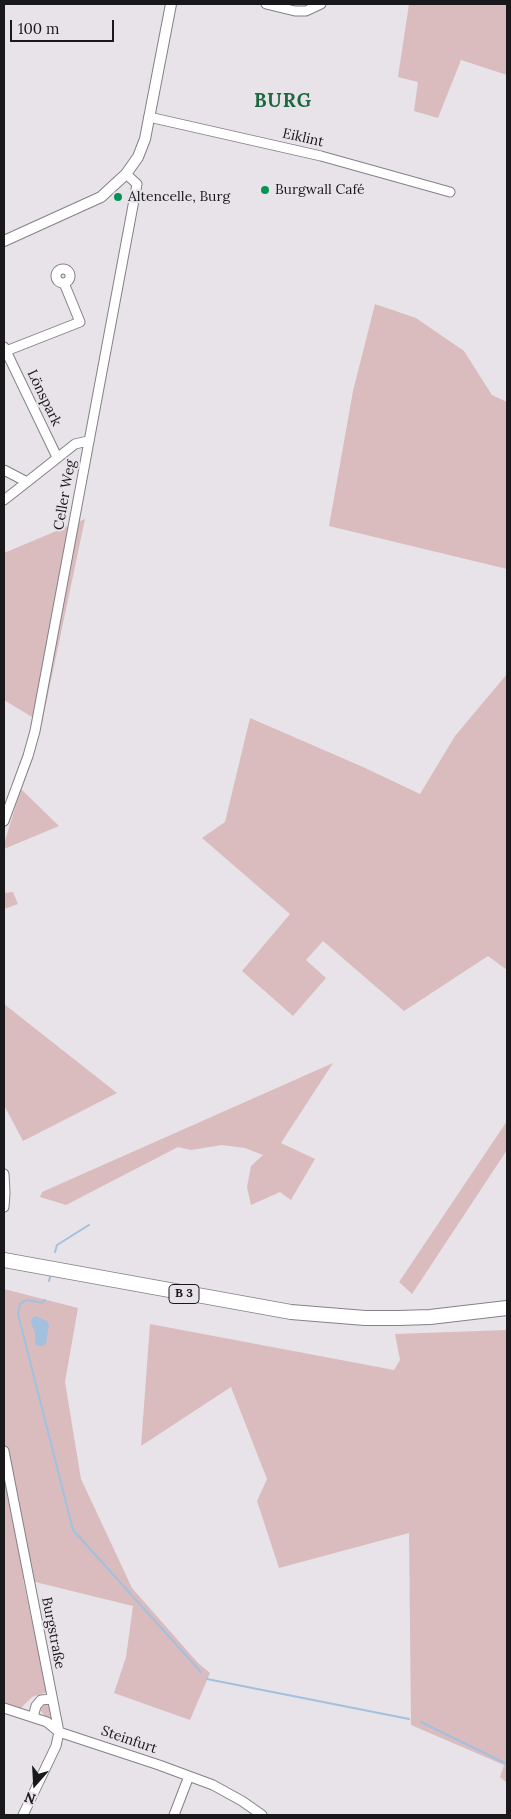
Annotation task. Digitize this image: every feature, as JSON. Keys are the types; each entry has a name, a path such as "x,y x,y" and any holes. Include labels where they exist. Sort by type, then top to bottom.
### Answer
{"highway":[{"name":"B 3","path":"4,1260 291,1312 365,1318 399,1318 430,1317 507,1308"}],"street":[{"path":"4,240 102,197 126,174 138,157 145,139 172,4"},
{"path":"266,4 295,11 306,11 321,4"},
{"name":"Eiklint","path":"149,117 320,156 450,192"},
{"name":"Celler Weg","path":"4,821 28,756 35,731 137,184 126,174"},
{"name":"Lönspark","path":"57,457 5,349 80,322 64,283"},
{"path":"4,500 75,444 88,441"},
{"path":"4,470 27,482"},
{"path":"4,1174 4,1207"},
{"name":"Burgstraße","path":"4,1451 59,1732 56,1746 23,1815"},
{"path":"33,1717 36,1706 41,1700 52,1699"},
{"name":"Steinfurt","path":"4,1708 48,1722 59,1732 213,1785 262,1815"},
{"path":"174,1815 189,1776"}],"shaded area":[{"path":"409,4 507,4 507,75 461,60 438,118 414,111 418,82 398,77"},
{"path":"375,304 416,318 464,351 492,395 507,402 507,569 329,526 353,391"},
{"path":"85,519 42,723 4,700 4,553"},
{"path":"507,674 507,970 488,956 404,1011 323,941 306,960 326,978 293,1016 242,971 290,914 202,838 225,822 250,718 420,794 455,736"},
{"path":"21,789 59,826 4,849 4,844"},
{"path":"13,892 18,904 4,909 4,893"},
{"path":"4,1004 117,1093 23,1141 4,1105"},
{"path":"333,1063 281,1143 315,1159 291,1200 280,1192 251,1205 247,1187 251,1166 263,1155 245,1148 222,1145 191,1150 178,1147 66,1205 40,1197 42,1192"},
{"path":"507,1121 507,1150 412,1294 399,1282"},
{"path":"4,1289 78,1308 65,1382 81,1479 132,1588 198,1663 210,1673 190,1720 114,1693 126,1657 133,1606 23,1579 47,1692 32,1697 19,1710 4,1705"},
{"path":"150,1324 394,1370 400,1360 395,1334 507,1330 507,1783 500,1777 504,1765 411,1725 409,1533 279,1568 257,1501 267,1479 231,1387 141,1446"},
{"path":"44,1704 52,1707 53,1718 46,1718 41,1711"}],"water":[{"path":"35,1316 47,1321 49,1325 46,1344 42,1346 37,1346 35,1343 35,1333 31,1323 32,1318"}],"waterway":[{"path":"55,1252 57,1245 89,1225"},
{"path":"49,1281 50,1277"},
{"path":"45,1300 42,1303 27,1300 23,1302 20,1304 18,1314 73,1530 201,1672"},
{"path":"207,1679 409,1719"},
{"path":"421,1722 507,1764"}],"place":[{"name":"Burgwall Café","path":"265,190"},
{"name":"Altencelle, Burg","path":"118,197"}],"district":[{"name":"BURG","path":"283,102"}]}
